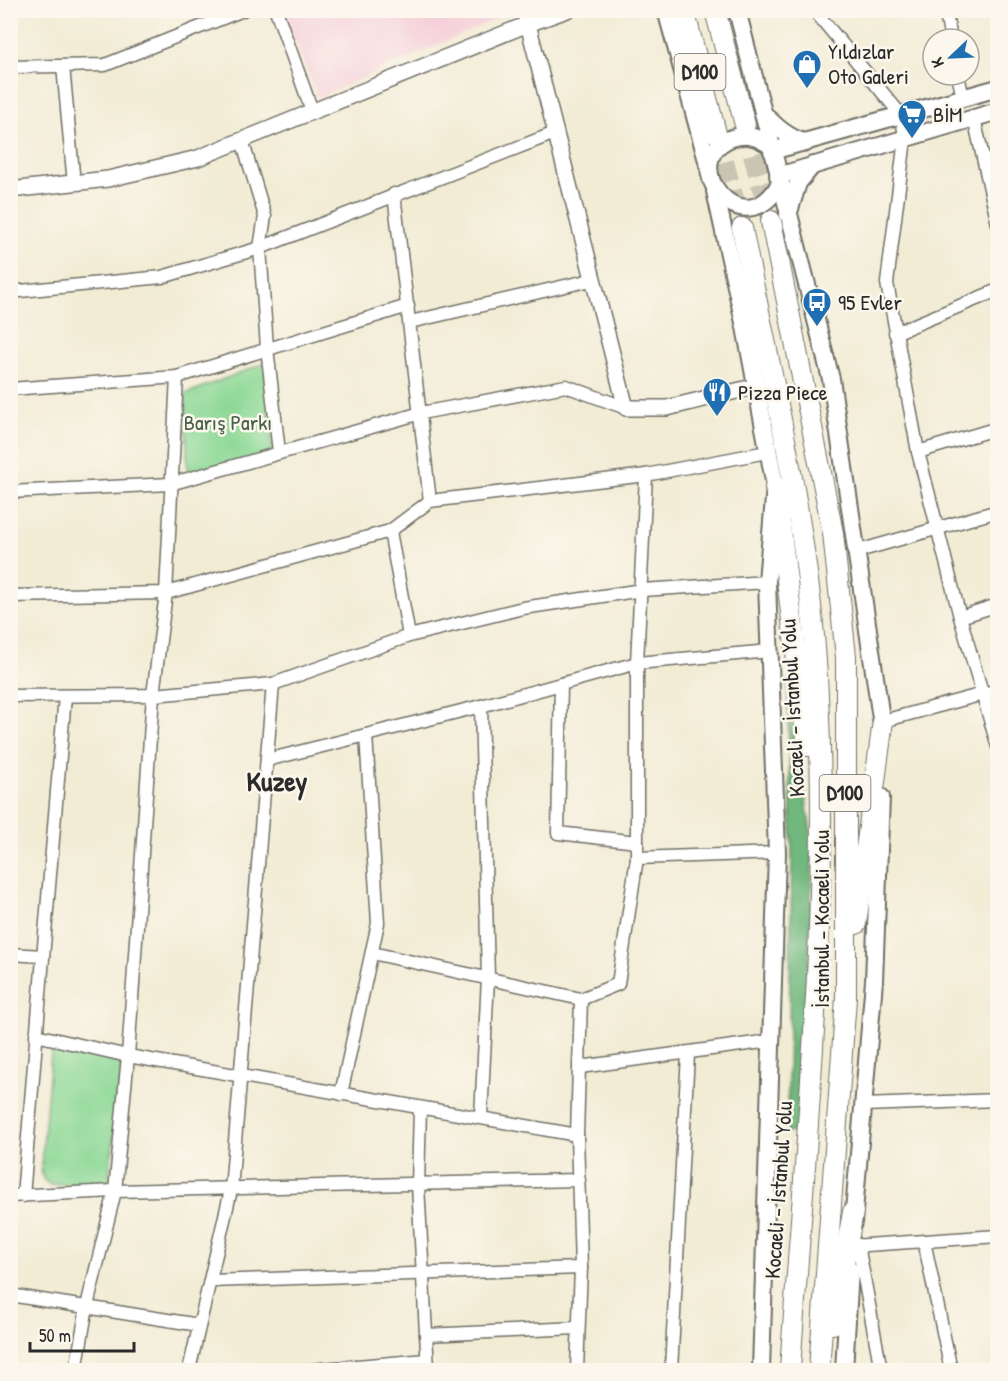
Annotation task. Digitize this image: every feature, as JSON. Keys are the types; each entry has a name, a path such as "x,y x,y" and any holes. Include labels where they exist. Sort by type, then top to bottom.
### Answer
{"highway":[{"name":"D100","path":"684,10 716,133"},
{"name":"D100","path":"715,10 745,125"},
{"name":"İstanbul - Kocaeli Yolu","path":"780,219 833,533 846,657 846,998 819,1371"},
{"name":"Kocaeli - İstanbul Yolu","path":"742,228 803,537 816,660 821,780 815,1011 790,1371"},
{"path":"775,486 820,841"},
{"path":"846,998 883,721"},
{"path":"825,1371 853,1212"}],"main road":[{"path":"666,10 710,168 757,387 775,486 767,582 777,853 761,1371"},
{"path":"737,10 779,180 780,219 831,378 855,552 883,721 874,981 853,1212 855,1246 844,1371"},
{"path":"710,168 712,157 728,140 750,135 771,148 806,143 998,88"},
{"path":"715,190 732,205 755,206 774,194 779,180 813,165 998,111"},
{"path":"762,112 777,128 793,139 806,143"},
{"path":"780,219 798,183 813,165"}],"street":[{"path":"10,67 105,65 243,10"},
{"path":"276,10 312,111"},
{"path":"10,190 108,179 198,158 312,111 526,17 567,10"},
{"path":"814,10 902,116 905,139 887,283 918,452 960,616 998,747"},
{"path":"945,10 949,27"},
{"path":"526,17 591,280 626,408"},
{"path":"63,66 74,184"},
{"path":"961,87 963,98"},
{"path":"974,118 998,224"},
{"path":"10,292 162,277 260,248 555,133"},
{"path":"242,140 265,216 260,248 267,348 279,452"},
{"path":"394,194 430,501"},
{"path":"410,322 591,280"},
{"path":"895,333 998,290"},
{"path":"10,389 177,377 408,306"},
{"path":"76,1371 87,1306 115,1191 128,1056 153,695 166,593 177,377"},
{"path":"10,492 170,484 421,413 566,386 626,408 667,408 757,387"},
{"path":"918,452 998,428"},
{"path":"10,596 166,593 390,531 430,501 646,475 767,452"},
{"path":"372,953 581,999 618,984 638,858 637,663 646,475"},
{"path":"855,552 998,512"},
{"path":"390,531 408,636"},
{"path":"10,696 153,695 273,684 408,636 523,608 642,590 767,582"},
{"path":"960,616 998,605"},
{"path":"267,760 482,706 637,663 770,651"},
{"path":"189,1371 231,1190 273,684"},
{"path":"561,684 558,834 637,842"},
{"path":"883,721 998,690"},
{"path":"65,696 36,1035 17,1196 115,1191 579,1180"},
{"path":"481,1117 488,978 482,706"},
{"path":"341,1094 378,923 366,735"},
{"path":"638,858 777,853"},
{"path":"10,954 43,956"},
{"path":"577,1371 581,1268 577,1135 581,999"},
{"path":"36,1035 128,1056 577,1135"},
{"path":"580,1067 770,1041"},
{"path":"671,1371 688,1054"},
{"path":"864,1105 998,1100"},
{"path":"310,1371 427,1365 418,1185 420,1108"},
{"path":"881,1371 855,1246 998,1236"},
{"path":"924,1241 951,1371"},
{"path":"210,1281 581,1268"},
{"path":"10,1296 200,1325"},
{"path":"426,1335 578,1328"}],"shaded area":[{"path":"516,10 318,98 282,11"}],"green space":[{"name":"Barış Parkı","path":"265,363 273,453 188,479 185,394"},
{"path":"787,679 813,845 803,1133 787,1132 792,853"},
{"path":"60,1047 122,1060 109,1181 50,1185 43,1179 41,1168 51,1054"}],"tunnel":[{"path":"745,125 771,221"},
{"path":"716,133 742,228"}],"place":[{"name":"Yıldızlar Oto Galeri","path":"807,90"},
{"name":"BİM","path":"912,140"},
{"name":"95 Evler","path":"817,328"},
{"name":"Pizza Piece","path":"717,418"}],"district":[{"name":"Kuzey","path":"277,781"}]}
